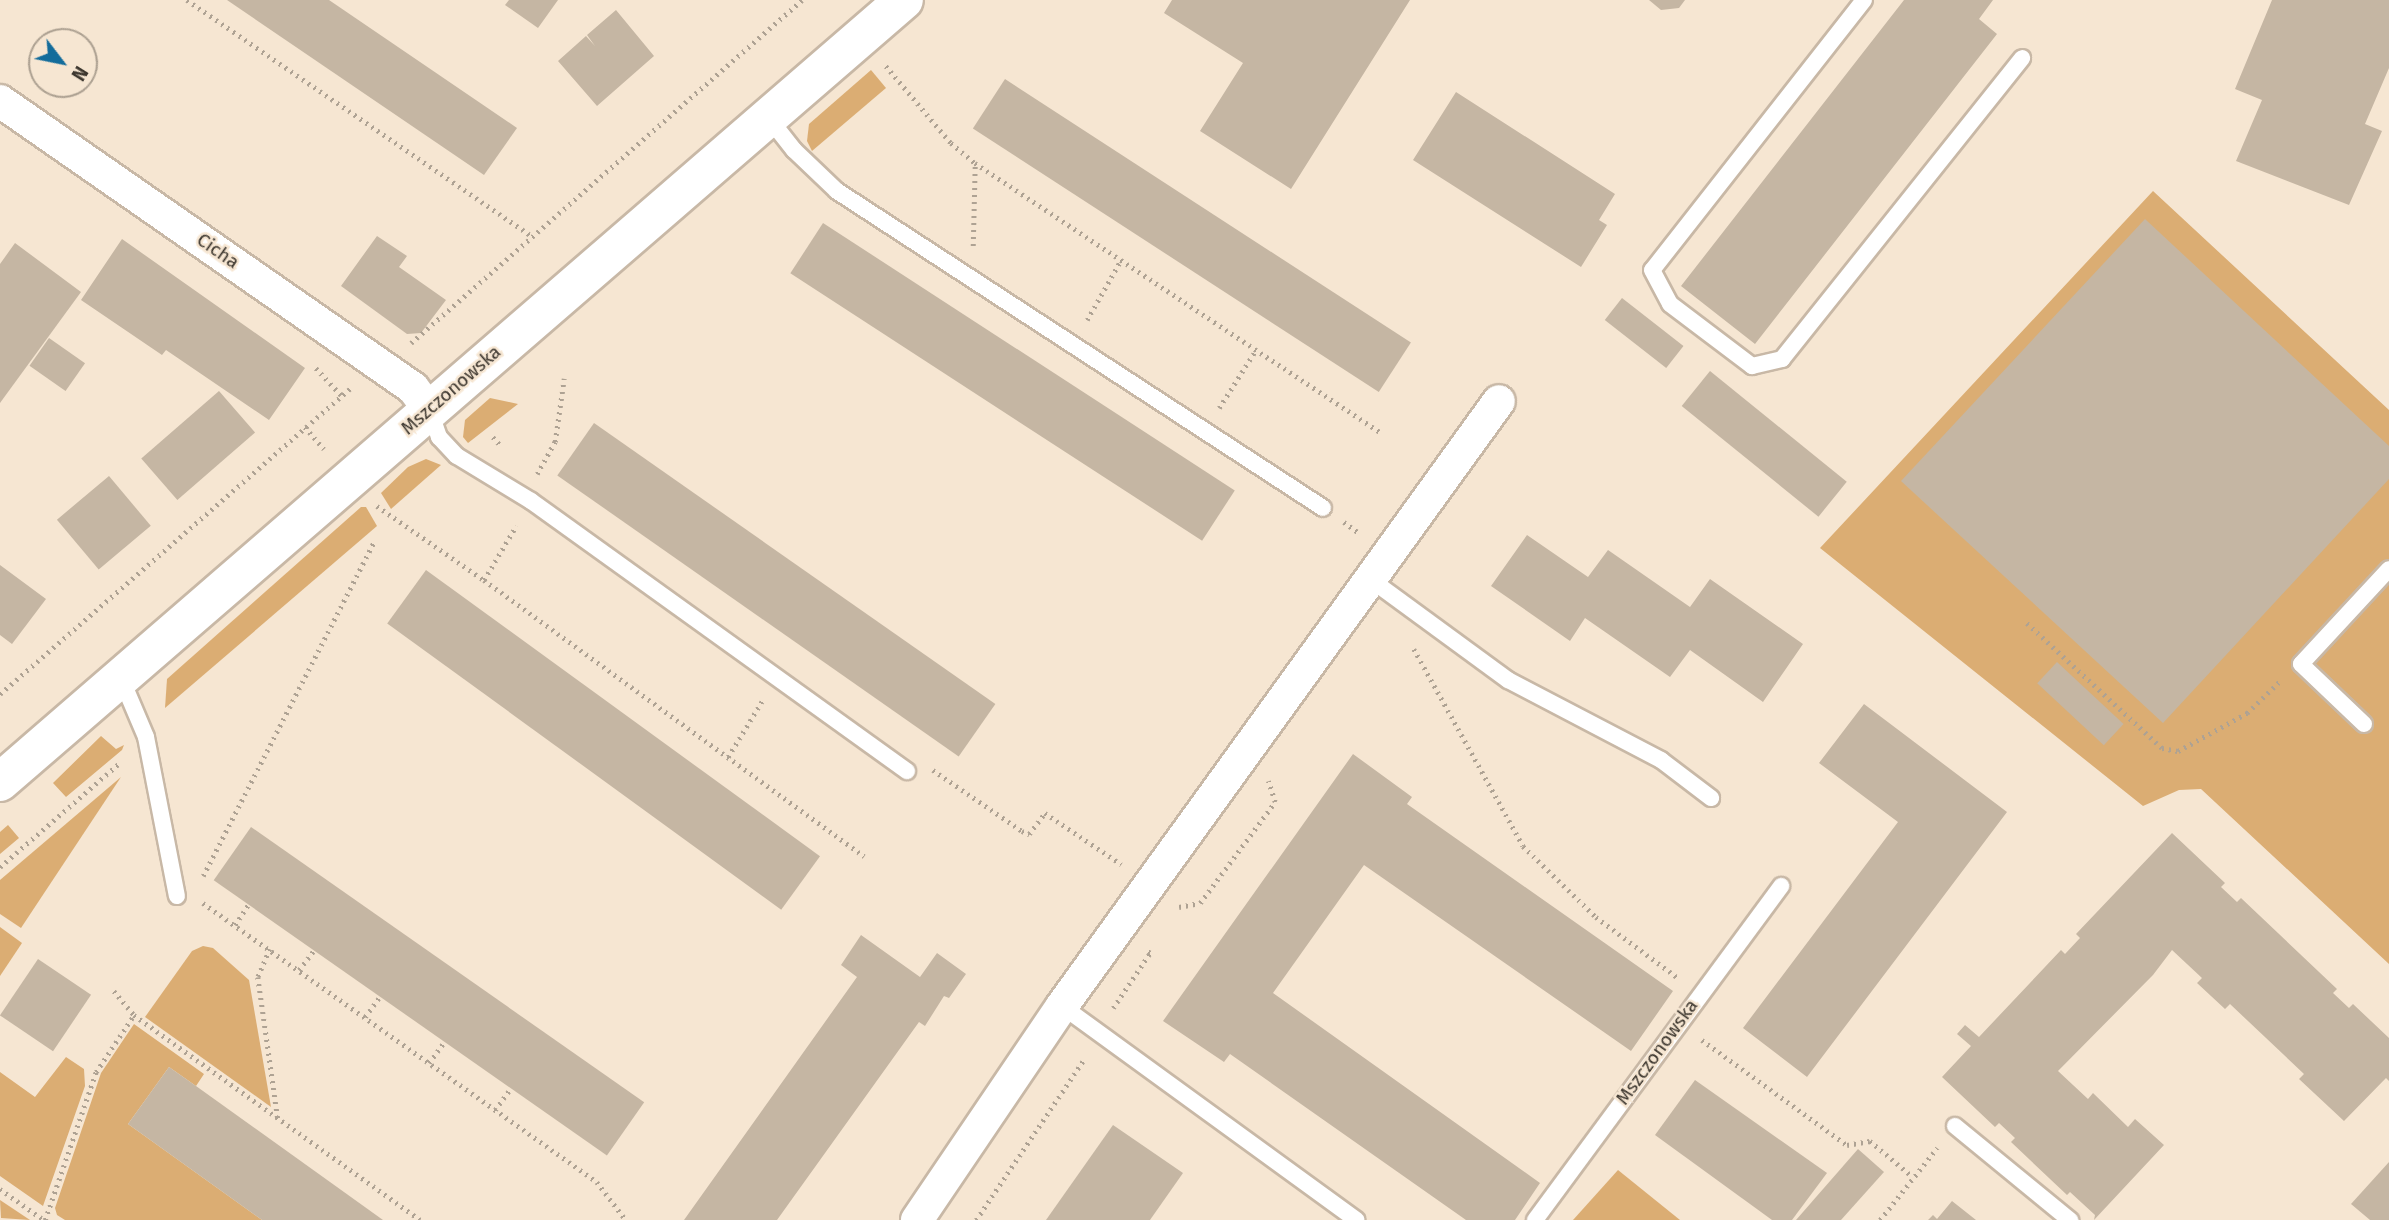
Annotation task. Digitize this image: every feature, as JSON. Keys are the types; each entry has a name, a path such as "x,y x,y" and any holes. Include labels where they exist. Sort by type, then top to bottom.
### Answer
{"street":[{"name":"Mszczonowska","path":"0,782 901,1"},
{"name":"Cicha","path":"0,101 413,388 429,409"},
{"path":"916,1220 1062,1006 1383,576 1499,401"}],"lane":[{"path":"1864,0 1652,270 1670,304 1752,366 1782,359 2022,58"},
{"path":"768,117 802,159 837,191 963,277 1324,508"},
{"path":"429,409 439,437 457,456 531,501 907,771"},
{"path":"2364,723 2301,664 2389,569"},
{"path":"1383,576 1508,680 1661,760 1711,798"},
{"path":"121,678 146,737 177,896"},
{"name":"Mszczonowska","path":"1535,1220 1678,1022 1782,886"},
{"path":"1062,1006 1357,1220"},
{"path":"1955,1126 2070,1220"}],"path":[{"path":"187,0 532,236"},
{"path":"405,349 802,0"},
{"path":"880,59 951,143 975,163 1380,432"},
{"path":"963,277 976,236 975,163"},
{"path":"1072,345 1121,260"},
{"path":"1205,431 1256,350"},
{"path":"531,484 555,442 564,379"},
{"path":"0,694 353,387"},
{"path":"305,426 330,455"},
{"path":"370,501 484,580 864,856"},
{"path":"484,580 531,501"},
{"path":"1324,508 1383,576 1398,620 1523,846 1596,917 1675,972 1680,982"},
{"path":"202,879 375,540"},
{"path":"2027,623 2162,748 2178,751 2247,713 2301,664"},
{"path":"728,757 775,678"},
{"path":"0,867 146,737"},
{"path":"1168,909 1200,903 1275,802 1264,768"},
{"path":"200,901 597,1182 626,1220"},
{"path":"235,925 248,905"},
{"path":"976,1220 1079,1069 1097,1031 1150,953 1136,942"},
{"path":"270,949 258,977 278,1119"},
{"path":"299,970 314,950"},
{"path":"114,991 134,1016 420,1220"},
{"path":"365,1017 380,996"},
{"path":"0,1189 45,1220 96,1072 134,1016"},
{"path":"1678,1022 1847,1145 1870,1141 1913,1177"},
{"path":"429,1063 445,1041"},
{"path":"495,1110 511,1088"},
{"path":"1880,1220 1955,1126"}],"shaded area":[{"path":"871,70 886,88 812,151 807,141 809,124"},
{"path":"2153,191 2389,410 2389,964 2201,789 2179,790 2143,806 1820,548"},
{"path":"490,398 518,404 468,443 463,437 465,420"},
{"path":"426,459 441,465 391,509 381,493 408,467"},
{"path":"361,507 366,507 377,526 165,708 167,679"},
{"path":"101,736 116,749 124,745 122,750 66,797 53,783"},
{"path":"121,777 21,928 0,914 0,880"},
{"path":"8,825 19,838 0,854 0,832"},
{"path":"0,927 22,943 0,976"},
{"path":"203,946 213,948 249,980 271,1107 145,1017 192,951"},
{"path":"134,1024 204,1074 196,1086 169,1067 128,1124 262,1220 65,1220 57,1215 55,1208 101,1073"},
{"path":"66,1057 84,1069 85,1086 43,1206 0,1176 0,1072 35,1097"},
{"path":"1618,1170 1680,1220 1573,1220"},
{"path":"0,1200 30,1220 1,1218"}],"building":[{"path":"227,0 329,0 517,128 484,175"},
{"path":"509,0 558,0 538,28 505,5"},
{"path":"1172,0 1410,0 1291,189 1200,131 1243,63 1164,13"},
{"path":"1649,0 1685,0 1679,8 1661,10"},
{"path":"1904,0 1993,0 1979,19 1997,34 1755,344 1681,286"},
{"path":"2272,0 2389,0 2389,68 2365,124 2382,131 2349,205 2236,161 2262,100 2235,89"},
{"path":"616,10 654,56 597,106 558,61 586,36 595,46 587,35"},
{"path":"1005,79 1411,343 1379,392 973,128"},
{"path":"1456,92 1615,194 1599,220 1607,225 1581,267 1413,160"},
{"path":"2145,219 2389,446 2389,479 2163,723 1901,481"},
{"path":"823,223 1235,490 1202,541 790,273"},
{"path":"377,236 407,256 399,267 446,300 421,333 407,334 341,286"},
{"path":"122,239 305,368 269,420 166,350 162,355 81,300"},
{"path":"15,243 81,292 0,403 0,264"},
{"path":"1622,298 1683,346 1666,368 1605,320"},
{"path":"49,338 85,363 66,391 29,366"},
{"path":"1710,371 1847,482 1818,517 1682,406"},
{"path":"219,391 255,433 177,500 141,459"},
{"path":"594,423 995,704 959,756 557,475"},
{"path":"109,476 151,526 99,570 57,520"},
{"path":"1527,535 1588,577 1608,550 1690,607 1710,579 1803,644 1763,702 1690,650 1670,677 1585,618 1570,641 1491,586"},
{"path":"0,565 46,599 12,644 0,635"},
{"path":"426,570 820,856 781,910 387,623"},
{"path":"2057,662 2124,724 2104,745 2037,683"},
{"path":"1864,704 2007,812 1807,1077 1743,1028 1898,822 1819,763"},
{"path":"1353,754 1412,797 1407,804 1673,991 1631,1051 1364,865 1273,993 1540,1183 1515,1220 1466,1220 1230,1054 1224,1062 1163,1021"},
{"path":"251,827 644,1102 607,1156 214,880"},
{"path":"2172,833 2225,883 2221,887 2237,902 2241,898 2337,989 2333,993 2349,1008 2353,1004 2389,1038 2389,1081 2386,1078 2344,1121 2299,1079 2304,1074 2230,1004 2225,1009 2197,983 2202,978 2172,950 2153,975 2058,1071 2088,1099 2093,1093 2128,1127 2135,1119 2164,1145 2094,1220 2095,1215 2070,1192 2067,1195 2011,1142 2015,1138 1999,1123 1995,1127 1942,1077 1971,1046 1957,1034 1965,1025 1979,1037 2061,950 2065,954 2080,938 2076,934"},
{"path":"861,935 920,977 937,953 966,974 949,998 944,996 925,1026 919,1022 777,1220 684,1220 857,977 841,965"},
{"path":"38,959 91,995 53,1051 0,1015"},
{"path":"169,1067 383,1220 262,1220 128,1124"},
{"path":"1695,1080 1827,1173 1792,1220 1772,1220 1655,1135"},
{"path":"1113,1125 1183,1173 1150,1220 1046,1220"},
{"path":"1858,1149 1884,1172 1841,1220 1796,1220"},
{"path":"2389,1162 2389,1220 2370,1220 2351,1204"},
{"path":"1952,1201 1976,1220 1928,1220 1933,1215 1937,1219"}]}
